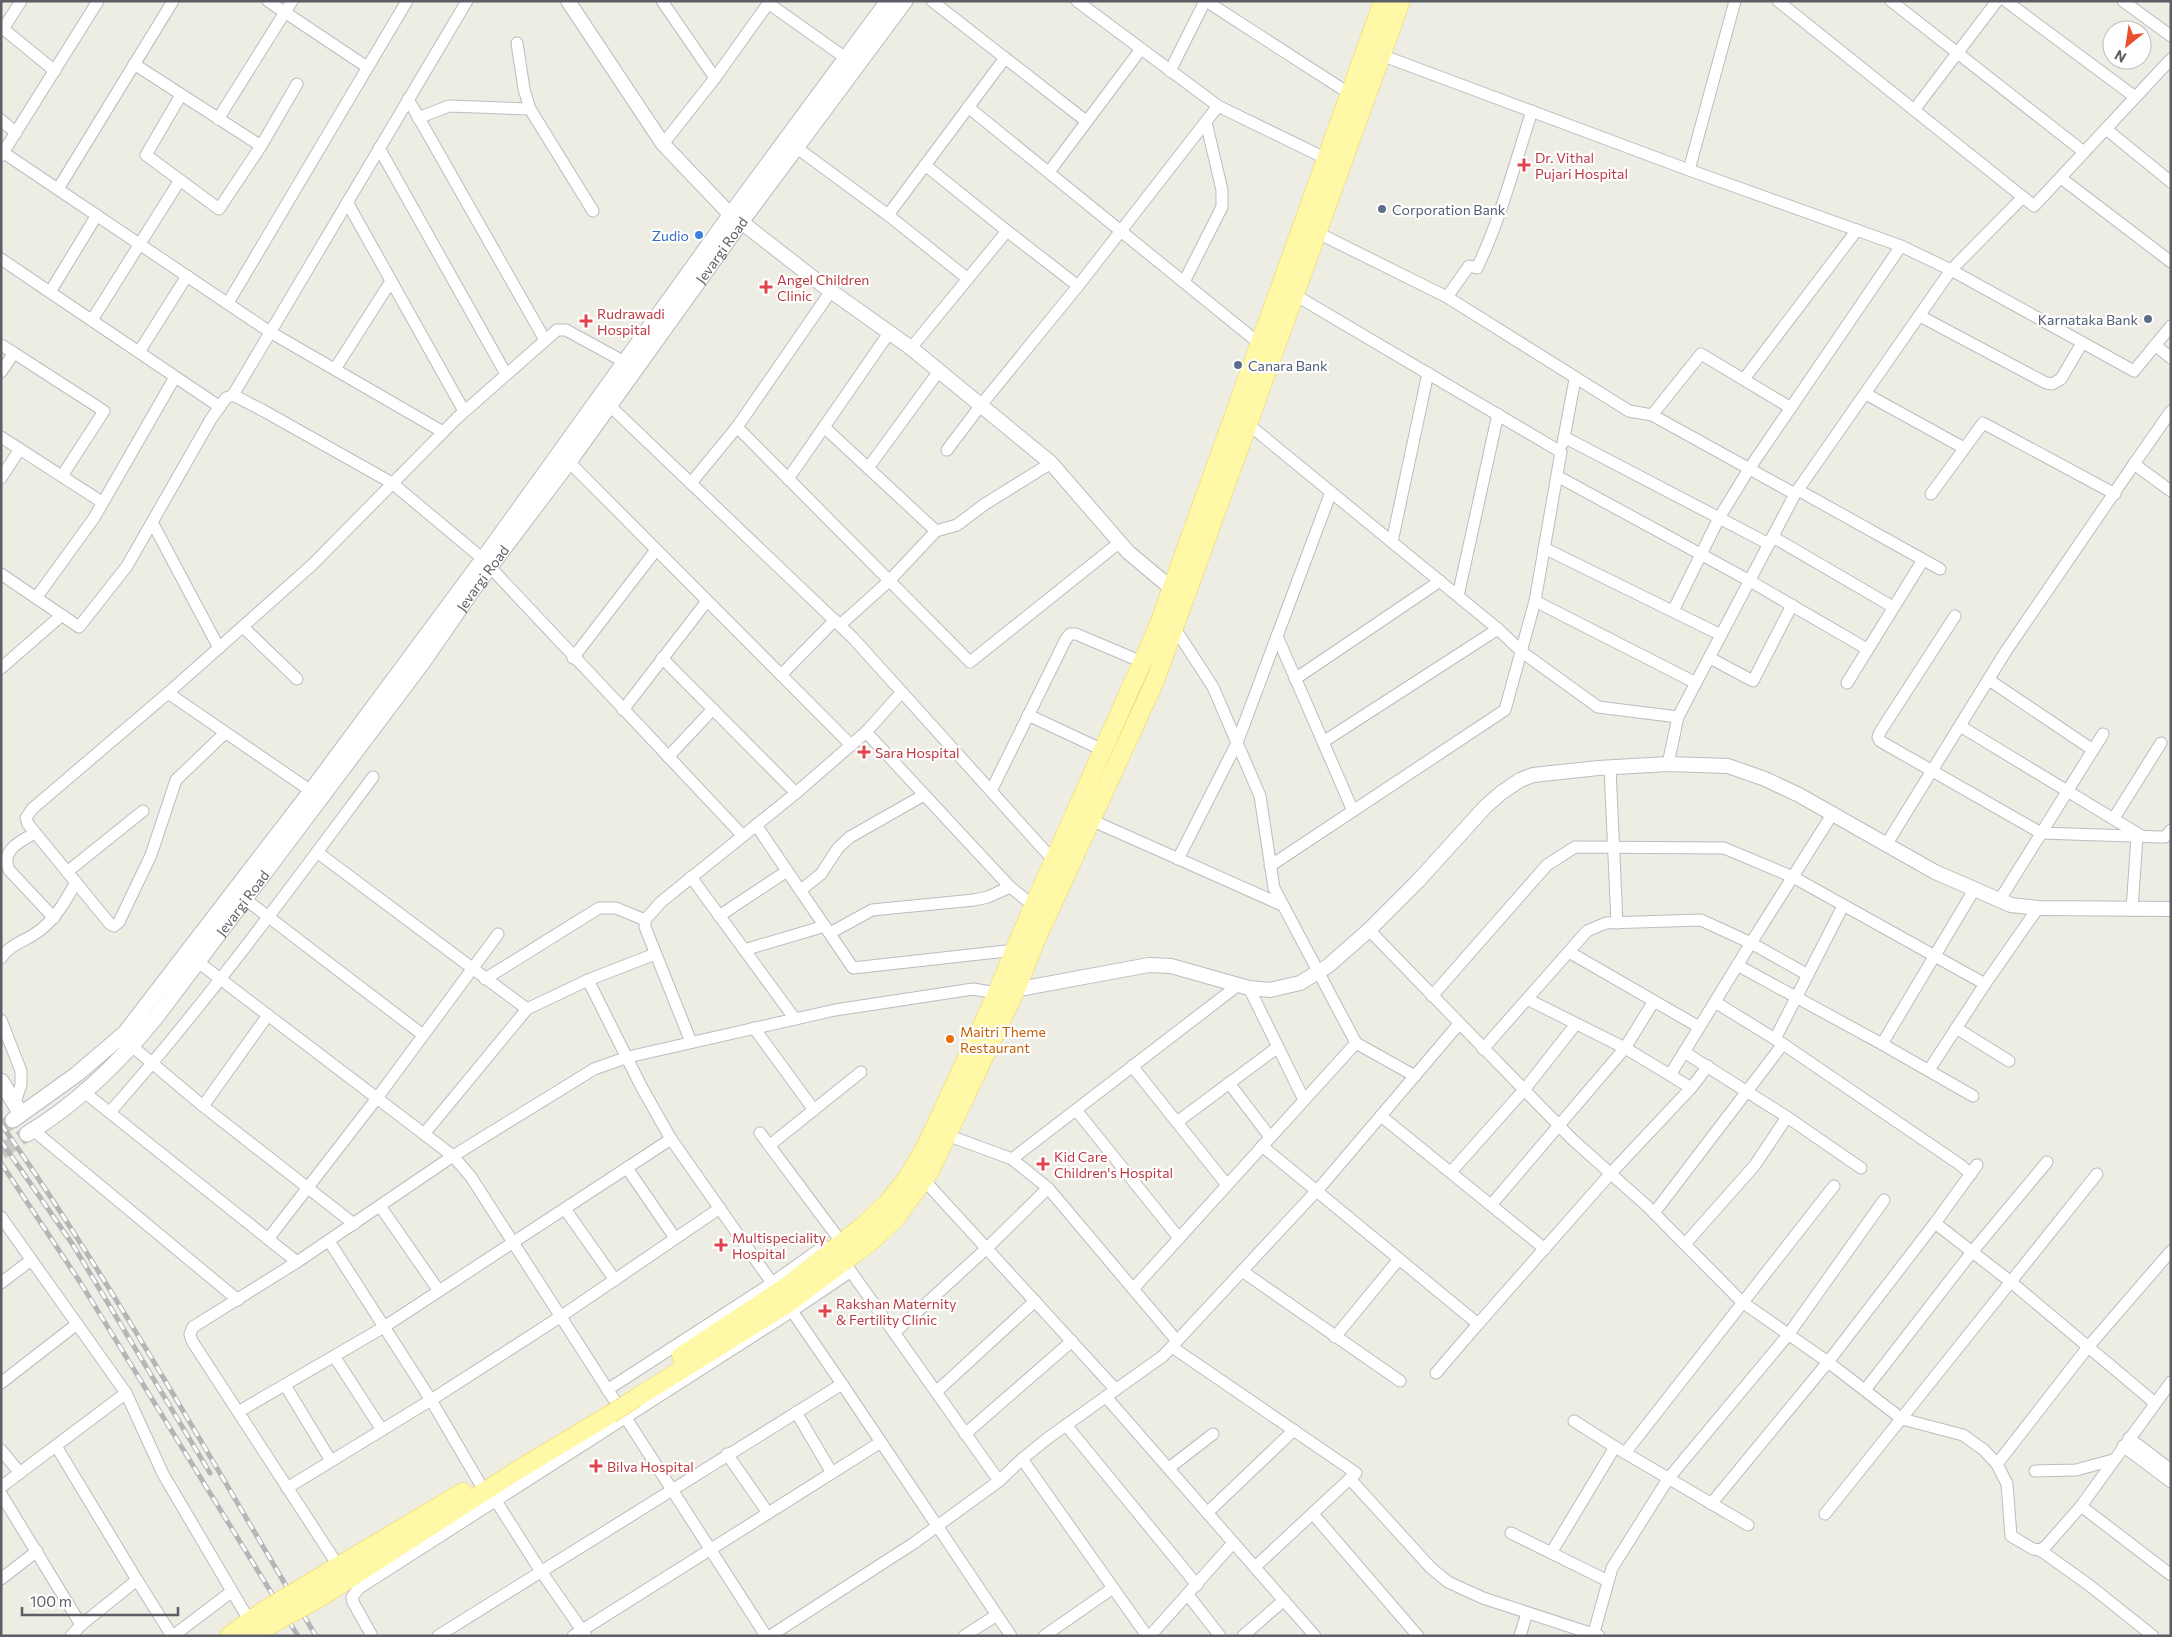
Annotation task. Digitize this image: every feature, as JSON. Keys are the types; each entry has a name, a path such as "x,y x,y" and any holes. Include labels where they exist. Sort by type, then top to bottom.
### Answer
{"main road":[{"path":"736,218 888,1"},
{"name":"Jevargi Road","path":"30,1132 84,1092 112,1068 127,1042 198,962 423,662 487,563 569,462 610,406 630,365 736,218 797,148 905,1"},
{"path":"634,1394 787,1286 839,1240 889,1202 908,1177 926,1146 997,993 1157,629 1179,591 1248,424 1318,232 1350,94 1383,1"},
{"path":"317,1589 338,1567 479,1482 612,1407 847,1267 896,1218 924,1180 948,1135 1016,990 1036,940 1155,681 1174,627 1179,591 1260,344 1335,162 1382,56 1401,1"},
{"path":"1,1081 16,1112 127,1042 311,791 487,563 630,365"},
{"path":"229,1636 258,1624 513,1472 612,1407"}],"street":[{"path":"21,1 2,28 55,71"},
{"path":"98,1 2,155 58,189 270,332 443,432"},
{"path":"58,189 173,1"},
{"path":"268,1 367,67"},
{"path":"218,119 292,1"},
{"path":"228,303 406,1"},
{"path":"1,574 79,627 127,566 220,407 226,398 233,395 467,1"},
{"path":"932,1 1086,121"},
{"path":"1077,1 1218,106 1335,162"},
{"path":"1170,71 1205,1 1350,94"},
{"path":"1689,170 1735,1"},
{"path":"1778,1 2034,206 2171,58"},
{"path":"1891,1 2084,152"},
{"path":"1914,110 1997,1"},
{"path":"2006,1 2135,97"},
{"path":"2123,1 2171,36"},
{"path":"569,2 663,144 736,218 831,291 911,348 1051,463 1128,552 1179,591"},
{"path":"663,144 715,78 769,2 847,58"},
{"path":"668,4 715,78"},
{"path":"517,43 524,89 530,109 593,211"},
{"path":"1049,172 1141,49"},
{"path":"1382,56 1689,170 1901,246 1951,270 2134,371 2171,326"},
{"path":"888,215 1005,58"},
{"path":"134,64 261,146"},
{"path":"181,95 146,155 219,209 261,146 297,84"},
{"path":"408,99 545,340"},
{"path":"418,118 449,106 530,109"},
{"path":"947,450 1218,106"},
{"path":"968,107 1260,344"},
{"path":"1447,297 1469,266 1477,268 1482,258 1498,217 1532,111"},
{"path":"1,120 16,133"},
{"path":"1184,282 1222,207 1222,190 1206,122"},
{"path":"2106,128 2171,182"},
{"path":"379,148 506,374"},
{"path":"797,148 888,215 968,279"},
{"path":"925,165 1078,286"},
{"path":"2061,178 2171,262"},
{"path":"92,320 180,180"},
{"path":"1668,764 1678,717 1797,492 1951,270 2023,197"},
{"path":"347,202 464,411"},
{"path":"50,292 97,215"},
{"path":"1744,379 1857,230"},
{"path":"911,348 1007,231"},
{"path":"1318,232 1447,297 1628,411 1652,416 1940,569"},
{"path":"1673,611 1719,518 1749,469 1901,246"},
{"path":"3,264 50,292 220,407"},
{"path":"139,352 187,276"},
{"path":"335,369 391,281"},
{"path":"691,483 737,427 831,291"},
{"path":"1295,295 1561,452"},
{"path":"1920,316 2046,383 2052,384 2061,379 2082,342"},
{"path":"225,733 176,780 151,855 114,926 107,921 28,824 26,818 32,809 168,693 312,565 464,411 557,330 566,330 630,365"},
{"path":"788,479 889,333"},
{"path":"1,345 104,411 62,476"},
{"path":"2155,346 2171,358"},
{"path":"1,372 14,353"},
{"path":"1652,416 1701,354 1791,408"},
{"path":"868,468 939,371"},
{"path":"1392,542 1428,373"},
{"path":"36,598 102,502 175,377"},
{"path":"1270,866 1505,710 1535,601 1575,378"},
{"path":"1866,394 1964,448"},
{"path":"233,395 392,483 487,563 574,658 743,836"},
{"path":"610,406 838,623 1054,861"},
{"path":"1886,845 1988,680 2171,411"},
{"path":"1458,596 1498,414"},
{"path":"1931,494 1983,423 2114,494"},
{"path":"1248,424 1498,629 1522,652 1598,707 1678,717"},
{"path":"737,427 970,662 1120,542"},
{"path":"824,427 936,531"},
{"path":"1,437 102,502"},
{"path":"1564,437 1719,518 1771,541 1893,607"},
{"path":"1,478 20,449"},
{"path":"569,462 851,745"},
{"path":"782,675 838,623 889,582 936,531 957,525 985,504 1012,489 1051,463"},
{"path":"2134,464 2171,491"},
{"path":"1557,476 1750,581 1867,649"},
{"path":"1178,859 1237,743 1331,492"},
{"path":"152,522 219,648"},
{"path":"1544,548 1722,635"},
{"path":"574,658 656,550"},
{"path":"1847,683 1923,560"},
{"path":"1296,679 1440,581"},
{"path":"623,710 707,600"},
{"path":"1535,601 1696,683"},
{"path":"1710,658 1753,681 1792,605"},
{"path":"1,668 62,615"},
{"path":"1955,616 1878,737 1880,741 2041,833 2164,836 2171,830"},
{"path":"242,627 297,679"},
{"path":"1174,627 1212,687 1260,796 1274,888 1318,973 1356,1043 1415,1076"},
{"path":"1323,742 1498,629"},
{"path":"991,791 1070,634 1076,634 1142,662"},
{"path":"1277,636 1353,811"},
{"path":"662,658 796,793"},
{"path":"1988,680 2093,750"},
{"path":"691,1042 645,927 645,920 661,902 796,793 866,732 902,692"},
{"path":"168,693 311,791"},
{"path":"668,757 713,709"},
{"path":"1028,715 1103,750"},
{"path":"1960,726 2114,818 2139,836"},
{"path":"866,732 1010,887 1034,906"},
{"path":"1999,901 2103,734"},
{"path":"2114,818 2161,743"},
{"path":"338,1567 192,1341 190,1334 193,1327 329,1241 453,1156 594,1069 628,1057 835,1010 973,989 997,993 1149,964 1170,966 1243,987 1270,990 1300,983 1328,966 1369,930 1418,881 1486,806 1520,780 1533,775 1668,764 1728,766 1765,779 1833,813 1935,872 2011,905 2038,908 2169,910"},
{"path":"1610,768 1617,923"},
{"path":"110,1112 153,1064 269,918 373,777"},
{"path":"801,890 821,874 838,848 850,837 924,795"},
{"path":"67,872 144,811"},
{"path":"1670,1074 1833,813"},
{"path":"1091,820 1282,905"},
{"path":"756,825 854,968 1015,950"},
{"path":"35,833 11,848 6,856 5,864 54,918"},
{"path":"2137,910 2139,836"},
{"path":"1432,996 1547,865 1575,847 1724,848 1793,877 1985,984"},
{"path":"317,852 527,1009"},
{"path":"720,916 787,871"},
{"path":"691,877 795,1019"},
{"path":"1,958 11,947 37,933 54,918 76,882"},
{"path":"744,950 827,929 872,910 982,899 1010,887"},
{"path":"1882,1044 1974,890"},
{"path":"246,899 423,1035"},
{"path":"1654,1213 1747,1092 1779,1041 1796,997 1843,906"},
{"path":"485,979 599,908 616,908 645,920"},
{"path":"1928,1070 2038,908"},
{"path":"1483,1049 1587,931 1606,923 1701,920 1751,943 1808,975"},
{"path":"1369,930 1559,1126 1654,1213 1742,1302 1828,1362 1902,1419 1962,1435 1984,1450 1997,1464 2007,1484 2011,1536 2033,1549 2040,1550 2089,1585 2153,1636"},
{"path":"268,1239 377,1098 498,934"},
{"path":"1569,952 1699,1027"},
{"path":"424,1134 527,1009 588,980 656,954"},
{"path":"198,962 453,1156 471,1177 560,1317 612,1407 671,1489 766,1636"},
{"path":"1737,965 1973,1096"},
{"path":"588,980 642,1088 671,1139 772,1283"},
{"path":"1243,987 1278,1047 1304,1100"},
{"path":"1012,1159 1132,1066 1243,987"},
{"path":"1527,999 1625,1048 1691,1088"},
{"path":"1491,1205 1625,1048 1654,1001"},
{"path":"1711,1504 1828,1362 1974,1170 1959,1164 1779,1041 1715,1002"},
{"path":"203,1106 268,1015"},
{"path":"1,1020 20,1071 21,1085 16,1112"},
{"path":"770,1636 914,1543 1000,1481 1022,1459 1163,1356 1316,1191 1459,1024"},
{"path":"1451,1172 1524,1090 1576,1024"},
{"path":"754,1028 814,1110"},
{"path":"1956,1028 2009,1061"},
{"path":"127,1042 203,1106 354,1224"},
{"path":"1132,1288 1356,1043"},
{"path":"1177,1122 1278,1047"},
{"path":"1684,1052 1787,1117 1862,1168"},
{"path":"1132,1066 1227,1185"},
{"path":"1436,1373 1611,1174 1691,1088 1708,1066"},
{"path":"770,1145 861,1072"},
{"path":"1229,1083 1270,1137"},
{"path":"84,1092 297,1262"},
{"path":"1076,1110 1179,1238"},
{"path":"1381,1116 1545,1249"},
{"path":"1685,1244 1755,1165 1787,1117"},
{"path":"30,1132 238,1300"},
{"path":"372,1636 353,1602 354,1592 496,1501 612,1407 772,1283 839,1240 760,1133"},
{"path":"948,1135 1012,1159 1048,1188 1132,1288 1174,1344 1356,1473 1255,1568"},
{"path":"238,1412 384,1327 671,1139"},
{"path":"1262,1146 1478,1324"},
{"path":"1865,1390 1972,1252 2047,1162"},
{"path":"627,1168 675,1238"},
{"path":"1825,1514 2097,1174"},
{"path":"924,1180 1072,1341 1169,1468 1315,1636"},
{"path":"1625,1453 1834,1186"},
{"path":"894,1333 987,1248 1048,1188"},
{"path":"1350,1479 1440,1576 1470,1593 1595,1635 1612,1568 1668,1479 1788,1334 1884,1200"},
{"path":"380,1206 439,1291"},
{"path":"287,1488 431,1400 560,1317 720,1208"},
{"path":"565,1209 615,1280"},
{"path":"1,1217 126,1393 163,1474 232,1592 258,1624"},
{"path":"1935,1223 2011,1282 2155,1403"},
{"path":"329,1241 431,1400 479,1482"},
{"path":"1997,1464 2088,1347 2171,1251"},
{"path":"1335,1337 1398,1259"},
{"path":"1,1282 31,1260"},
{"path":"612,1407 792,1312 847,1267 1000,1481"},
{"path":"1242,1271 1400,1381"},
{"path":"936,1392 1036,1301"},
{"path":"792,1312 882,1442 1011,1636"},
{"path":"1,1383 77,1324"},
{"path":"965,1434 1072,1341"},
{"path":"334,1356 382,1430"},
{"path":"2040,1550 2046,1546 2081,1506 2171,1382"},
{"path":"438,1636 540,1570 842,1384"},
{"path":"285,1385 331,1461"},
{"path":"1,1487 126,1393"},
{"path":"796,1412 832,1473"},
{"path":"1574,1421 1668,1479 1748,1525"},
{"path":"1066,1426 1197,1585"},
{"path":"1207,1513 1294,1430"},
{"path":"1169,1468 1213,1434"},
{"path":"496,1501 580,1634 709,1549 882,1442"},
{"path":"2126,1442 2171,1470"},
{"path":"2126,1442 2171,1482"},
{"path":"56,1446 173,1636 232,1592"},
{"path":"1551,1553 1615,1447"},
{"path":"1,1450 20,1473"},
{"path":"727,1454 768,1513"},
{"path":"1022,1459 1148,1636 1188,1595 1233,1543"},
{"path":"2035,1471 2076,1470 2113,1460"},
{"path":"1,1494 81,1625"},
{"path":"2081,1506 2171,1575"},
{"path":"1313,1514 1418,1636"},
{"path":"1511,1533 1608,1581"},
{"path":"1,1579 37,1551"},
{"path":"71,1636 81,1625 137,1580"},
{"path":"1044,1636 1113,1588"},
{"path":"1188,1595 1220,1636"},
{"path":"1243,1636 1284,1600"},
{"path":"1520,1636 1527,1613"},
{"path":"964,1636 997,1615"}],"tunnel":[{"path":"1,1129 13,1120"},
{"path":"1,1152 27,1134"}],"railway":[{"path":"1,1124 124,1313 316,1636"},
{"path":"1,1141 73,1245 210,1473"},
{"path":"1,1163 80,1282 298,1636"}],"place":[{"name":"Dr. Vithal Pujari Hospital","path":"1524,165"},
{"name":"Corporation Bank","path":"1382,209"},
{"name":"Zudio","path":"699,235"},
{"name":"Angel Children Clinic","path":"766,287"},
{"name":"Karnataka Bank","path":"2148,319"},
{"name":"Rudrawadi Hospital","path":"586,321"},
{"name":"Canara Bank","path":"1238,365"},
{"name":"Sara Hospital","path":"864,752"},
{"name":"Maitri Theme Restaurant","path":"950,1039"},
{"name":"Kid Care Children's Hospital","path":"1043,1164"},
{"name":"Multispeciality Hospital","path":"721,1245"},
{"name":"Rakshan Maternity & Fertility Clinic","path":"825,1311"},
{"name":"Bilva Hospital","path":"596,1466"}]}
